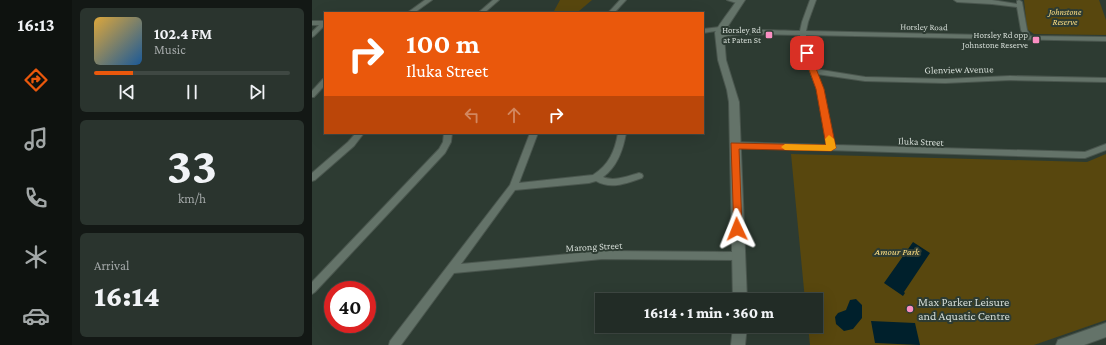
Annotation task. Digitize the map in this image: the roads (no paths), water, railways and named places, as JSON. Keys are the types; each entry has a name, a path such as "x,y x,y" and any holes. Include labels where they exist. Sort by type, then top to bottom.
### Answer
{"street":[{"path":"411,12 429,0"},
{"path":"482,12 496,0"},
{"path":"612,12 623,0"},
{"path":"730,0 740,1 724,30 722,60 734,95 734,145 740,293"},
{"path":"814,0 804,26 803,33 807,56 820,89 831,148"},
{"path":"957,0 1019,3 1024,29 1028,38"},
{"path":"312,23 324,23"},
{"path":"312,35 324,24"},
{"name":"Horsley Road","path":"704,31 724,30 742,32 1106,39"},
{"name":"Glenview Avenue","path":"813,71 871,79 945,81 1015,78 1106,80"},
{"path":"312,95 324,82"},
{"path":"312,178 351,144 359,134"},
{"path":"312,288 442,151 447,142 448,134"},
{"path":"394,345 513,187 534,134"},
{"path":"513,187 598,178 605,172 619,150 622,134"},
{"name":"Iluka Street","path":"734,145 1082,155 1106,147"},
{"path":"598,178 604,182 613,182 626,181 639,176"},
{"name":"Marong Street","path":"450,269 602,255 738,256"},
{"path":"1063,345 1106,330"},
{"path":"738,344 739,333"}],"water":[{"path":"913,242 930,253 904,292 905,293 903,296 884,283"},
{"path":"856,299 862,305 862,318 853,329 844,331 836,324 835,317 838,313 846,310 850,300"},
{"path":"871,321 915,323 920,345 875,343"}],"place":[{"name":"Horsley Rd at Paten St","path":"769,35"},
{"name":"Horsley Rd opp Johnstone Reserve","path":"1036,40"},
{"name":"Max Parker Leisure and Aquatic Centre","path":"910,309"}],"park label":[{"name":"Johnstone Reserve","path":"1065,18"},
{"name":"Amour Park","path":"897,251"}]}
